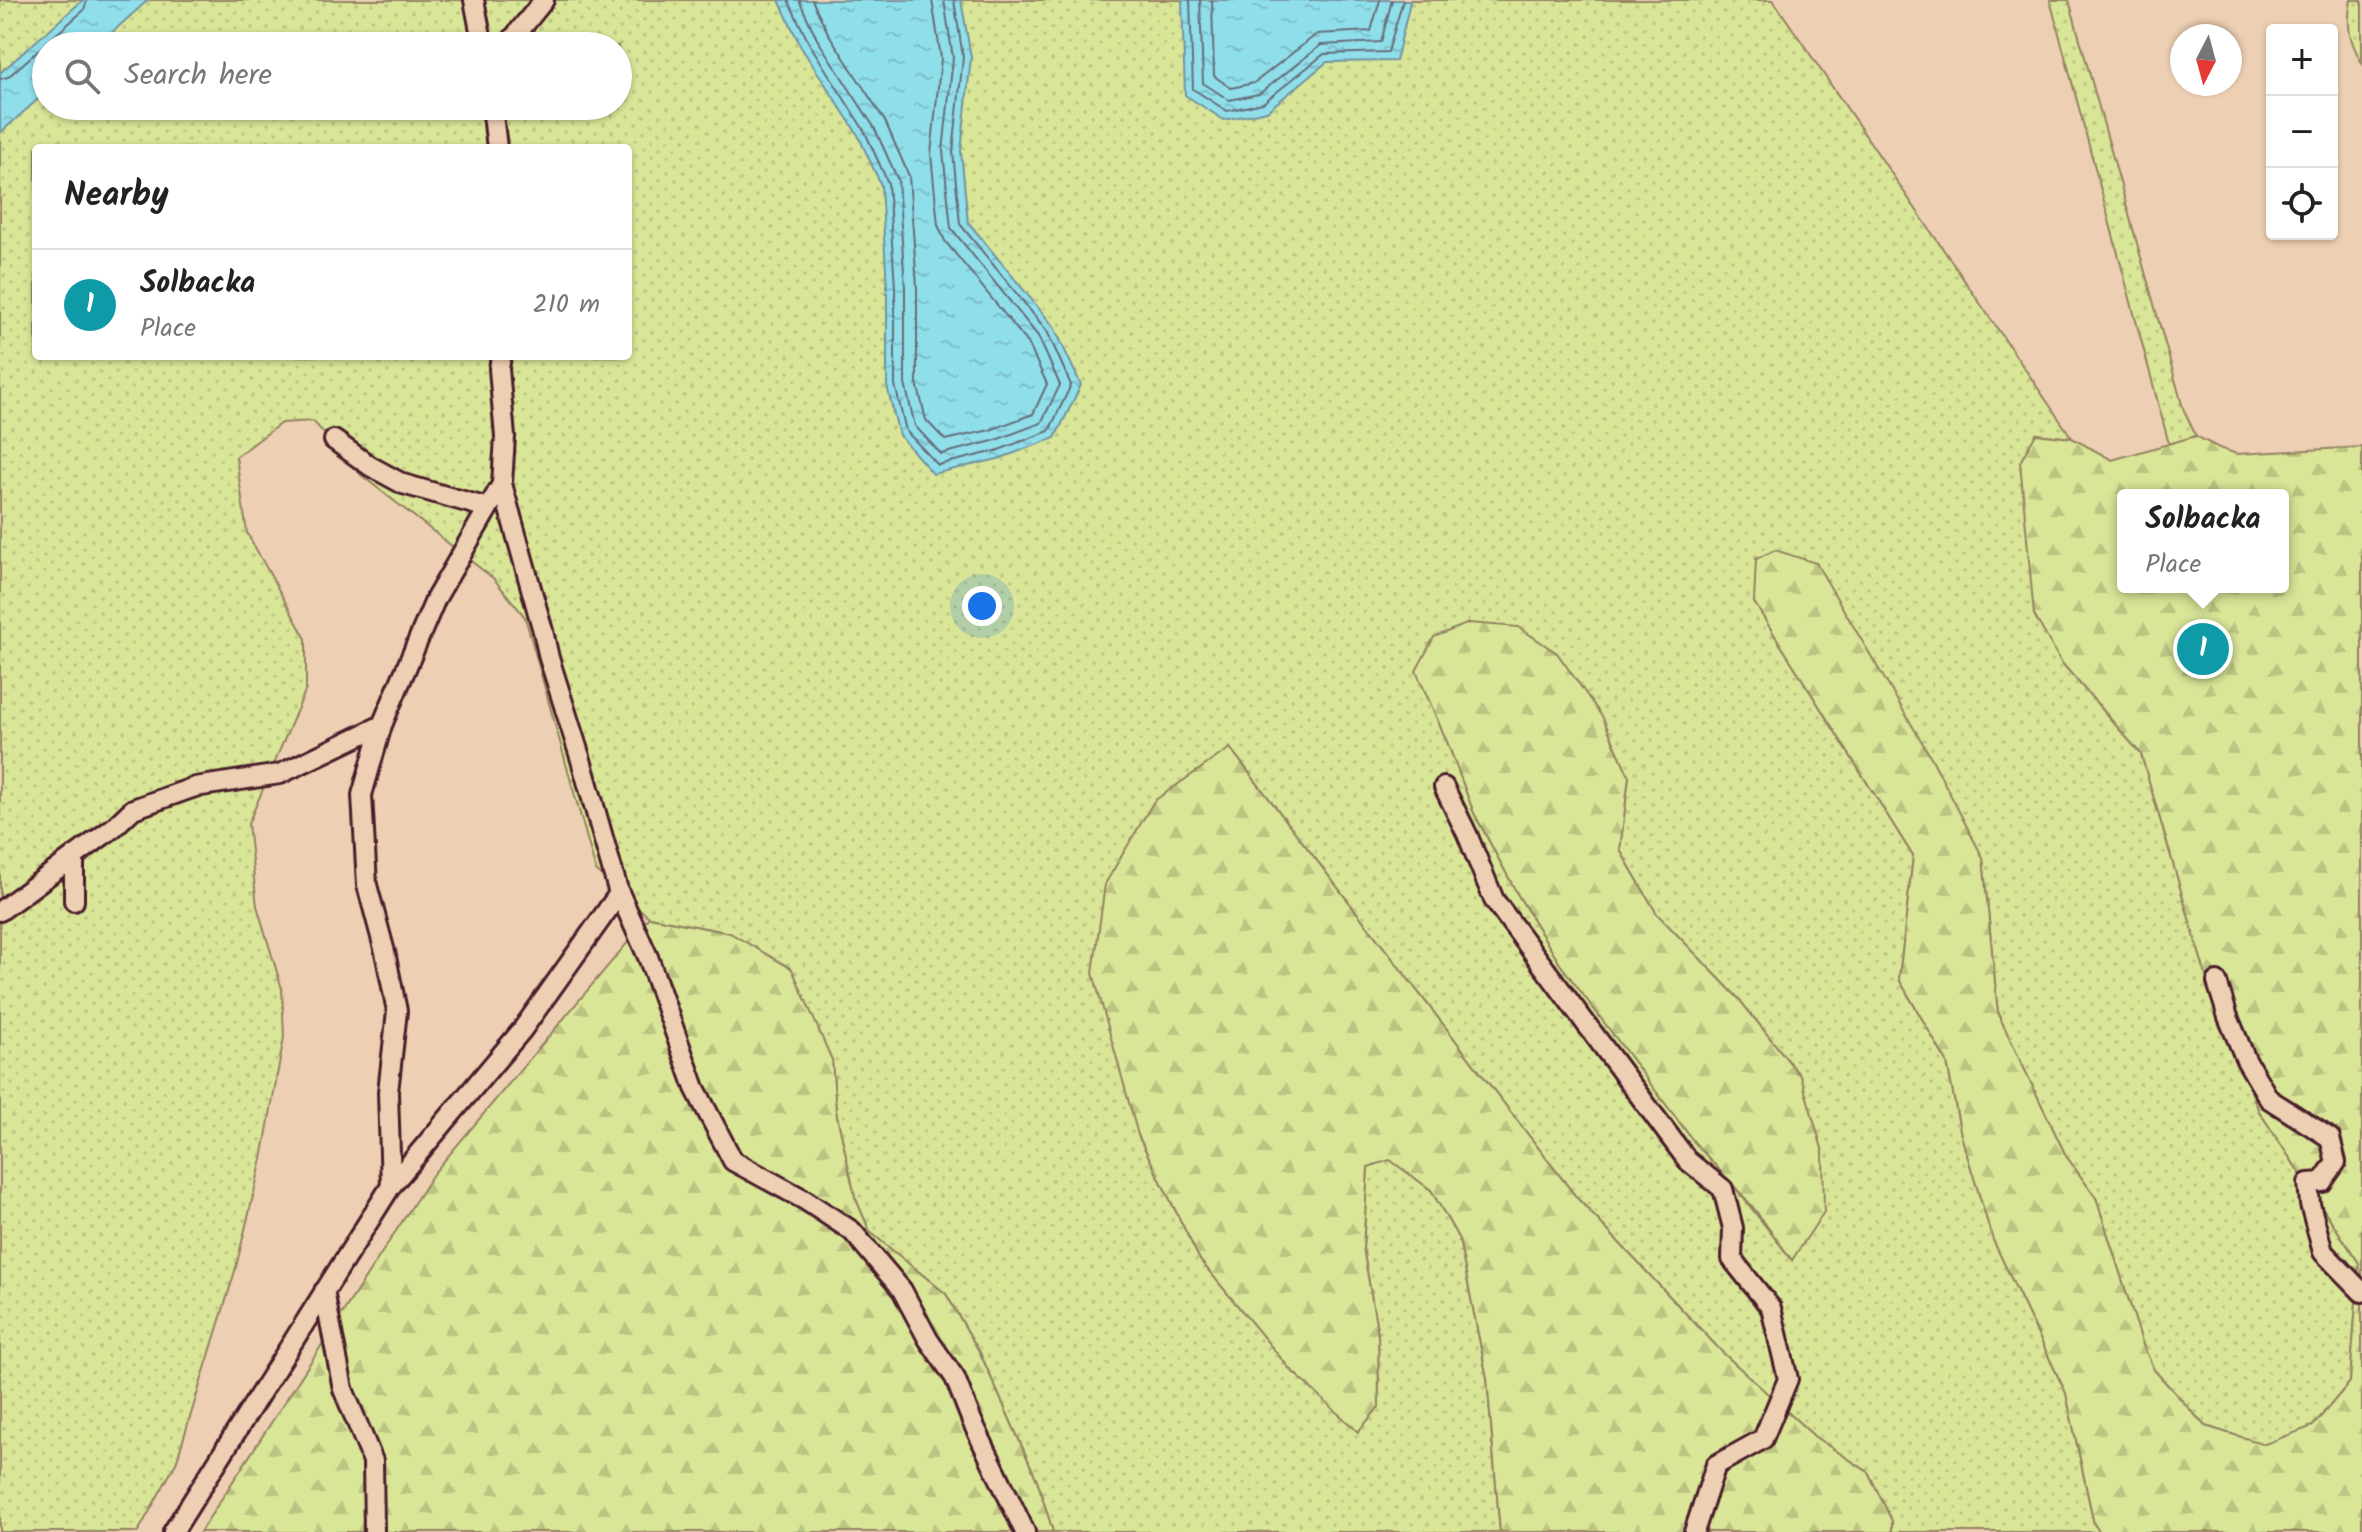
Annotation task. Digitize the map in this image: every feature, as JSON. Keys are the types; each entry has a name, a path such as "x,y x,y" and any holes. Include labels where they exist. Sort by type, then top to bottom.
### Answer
{"lane":[{"path":"474,0 480,32"},
{"path":"518,32 544,0"},
{"path":"494,120 497,144"},
{"path":"500,360 505,437 502,484 549,658 618,890 648,957 695,1088 733,1161 805,1200 852,1231 902,1290 928,1339 955,1378 1025,1532"},
{"path":"334,440 370,466 403,484 488,508"},
{"path":"391,1186 388,1092 397,1011 367,885 362,795 382,725 436,598 502,484"},
{"path":"0,911 133,809 195,787 280,774 382,725"},
{"path":"1444,787 1494,900 1688,1161 1723,1189 1733,1228 1732,1259 1771,1308 1788,1379 1763,1439 1716,1465 1694,1532"},
{"path":"74,856 74,901"},
{"path":"173,1532 391,1186 522,1030 618,895 618,890"},
{"path":"2217,982 2246,1060 2269,1099 2330,1138 2336,1162 2322,1182 2308,1183 2310,1204 2323,1252 2362,1292"},
{"path":"324,1291 343,1389 373,1461 374,1532"}],"green space":[{"path":"0,0 1773,0 2072,438 2036,434 2061,662 2141,754 2206,976 2259,1111 2359,1263 2350,1382 2313,1426 2265,1445 2205,1426 2154,1370 2143,1345 2096,1198 2066,1156 1998,1014 1983,858 1816,563 1754,602 1913,856 1899,979 1947,1062 1961,1135 1993,1240 2066,1393 2094,1524 2100,1532 1892,1532 1892,1521 1868,1472 1815,1437 1722,1352 1577,1198 1230,748 1138,1135 1200,1260 1289,1368 1358,1431 1379,1407 1378,1335 1363,1248 1368,1167 1389,1159 1431,1190 1459,1239 1487,1378 1500,1532 1053,1532 1037,1480 980,1353 946,1294 870,1232 855,1197 836,1111 832,1060 730,933 649,917 596,871 525,617 494,579 361,475 313,421 281,423 236,457 247,533 306,639 306,689 248,824 257,906 282,989 284,1037 262,1159 235,1271 176,1463 138,1532 0,1532","holes":["1448,744 1629,776 1620,850 1657,914 1738,998 1801,1077 1792,1260 1560,964 1474,813"]},
{"path":"2050,0 2069,0 2183,408 2196,436 2169,444"},
{"path":"2351,0 2362,0 2362,63 2350,33"},
{"path":"2036,434 2072,438 2112,460 2196,436 2237,454 2362,447 2362,1532 2100,1532 2094,1524 2066,1393 1993,1240 1961,1135 1947,1062 1899,979 1913,856 1754,602 1756,559 1775,550 1816,563 1932,759 1983,858 1998,1014 2066,1156 2096,1198 2143,1345 2154,1370 2205,1426 2265,1444 2313,1426 2350,1382 2359,1263 2259,1111 2206,976 2141,754 2061,662 2034,615 2020,462"},
{"path":"1469,623 1518,627 1557,653 1603,718 1629,776 1620,850 1657,914 1738,998 1801,1077 1823,1152 1824,1212 1792,1260 1752,1206 1695,1143 1560,964 1474,813 1416,671 1434,637"},
{"path":"1230,748 1577,1198 1722,1352 1815,1437 1868,1472 1892,1521 1892,1532 1500,1532 1487,1378 1459,1239 1431,1190 1390,1160 1368,1167 1363,1248 1378,1335 1379,1407 1358,1432 1289,1368 1200,1260 1138,1135 1093,973 1105,884 1154,801"},
{"path":"649,917 730,933 792,969 832,1060 836,1111 855,1197 870,1232 946,1294 980,1353 1037,1480 1053,1532 200,1532 433,1174"}],"water":[{"path":"83,0 148,0 113,32 47,32"},
{"path":"779,0 961,0 971,57 961,152 968,222 1054,327 1081,385 1055,438 998,459 933,474 899,435 887,386 887,287 881,185 858,135 801,47"},
{"path":"1182,0 1410,2 1396,61 1327,62 1267,111 1224,120 1185,95"},
{"path":"32,45 32,104 0,133 0,73"}],"place":[{"name":"Solbacka","path":"2203,649"}]}
